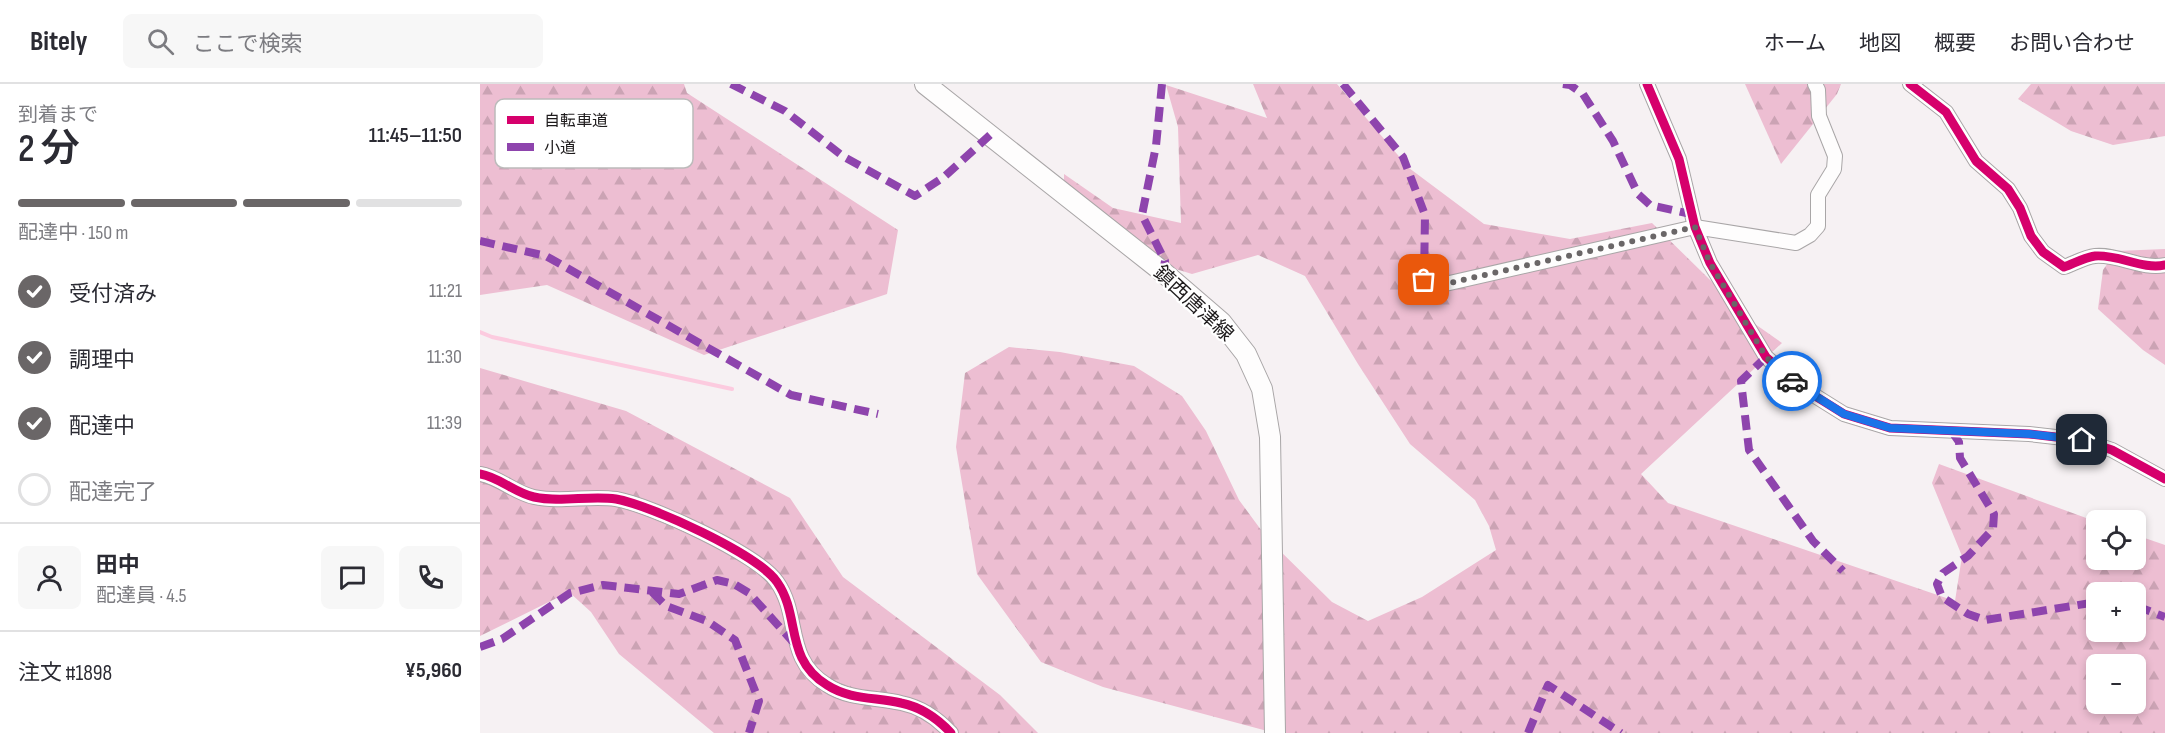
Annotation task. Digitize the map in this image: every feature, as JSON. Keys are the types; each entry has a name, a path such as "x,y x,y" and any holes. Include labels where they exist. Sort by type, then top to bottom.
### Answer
{"main road":[{"name":"鎮西唐津線","path":"925,84 1163,272 1221,322 1246,354 1262,389 1270,437 1275,733"}],"street":[{"path":"1647,84 1679,159 1695,227 1710,263 1766,357 1796,384 1844,414 1890,428 2030,434 2082,440 2112,450 2165,480"},
{"path":"1424,280 1432,287 1695,227 1796,243 1818,226 1818,195 1834,170 1835,156 1820,116 1818,90 1815,84"},
{"path":"1910,84 1946,112 1976,161 2008,189 2020,208 2031,236 2043,252 2064,267 2094,256 2127,259 2152,267 2165,265"},
{"path":"480,474 531,497 552,500 592,497 618,500 657,513 740,551 765,568 777,581 788,601 796,645 805,664 825,684 847,696 903,703 925,711 951,733"}],"green space":[{"path":"480,84 684,84 687,93 898,230 887,294 704,355 547,285 480,295"},
{"path":"1253,84 1337,84 1409,168 1484,224 1570,239 1652,223 1755,324 1782,343 1641,474 1668,503 1955,601 1962,556 1932,483 1939,464 2086,518 2086,570 2146,570 2146,538 2165,545 2165,733 1275,733 1103,687 1041,662 977,574 956,447 965,373 1009,347 1060,352 1134,366 1182,396 1206,431 1239,500 1267,538 1332,602 1368,621 1422,597 1496,550 1489,526 1475,500 1410,444 1305,276 1258,255 1192,274 1166,266 1064,184 1064,174 1113,208 1181,223 1178,127 1166,85 1267,118"},
{"path":"1745,84 1841,84 1837,94 1781,164"},
{"path":"2031,84 2165,84 2165,136 2113,145 2071,131 2018,99"},
{"path":"2165,249 2165,365 2143,350 2098,309 2103,270 2116,251"},
{"path":"480,368 626,411 790,498 843,577 1000,695 1038,733 714,733 619,654 591,612 569,592 480,636"}],"waterway":[{"path":"480,332 492,337 732,389"}],"marked path":[{"path":"731,84 785,111 844,157 915,196 944,177 990,135"},
{"path":"1162,84 1156,146 1142,215 1165,261 1163,272"},
{"path":"1343,84 1403,157 1425,215 1424,280"},
{"path":"1563,84 1570,85 1583,94 1613,141 1638,194 1650,205 1691,214"},
{"path":"480,241 546,256 791,395 878,414"},
{"path":"1766,357 1741,381 1749,450 1813,541 1843,571"},
{"path":"1952,432 1959,442 1960,458 1994,514 1993,529 1968,556 1943,573 1937,584 1942,597 1968,614 1985,620 2086,604"},
{"path":"480,647 502,639 570,593 603,585 679,594 717,580 734,584 749,593 794,643"},
{"path":"652,592 666,606 707,621 735,640 759,701 749,733"},
{"path":"2146,610 2165,617"},
{"path":"1528,733 1548,685 1621,733"}],"cycle path":[{"path":"1647,84 1679,159 1695,227 1710,263 1766,357 1796,384 1844,414 1890,428 2029,434 2082,440 2112,450 2165,479"},
{"path":"1910,84 1946,112 1976,161 2008,189 2020,208 2031,236 2043,252 2064,267 2095,256 2113,257 2148,265 2165,265"},
{"path":"480,474 494,478 520,492 544,499 606,498 632,503 727,545 749,558 777,582 789,609 804,663 813,675 827,685 845,693 915,707 935,718 951,733"}],"way so far":[{"path":"1424,280 1432,287 1695,227 1710,263 1766,357 1792,381"}],"route":[{"path":"1792,381 1844,414 1890,428 2030,434 2082,440"}]}
